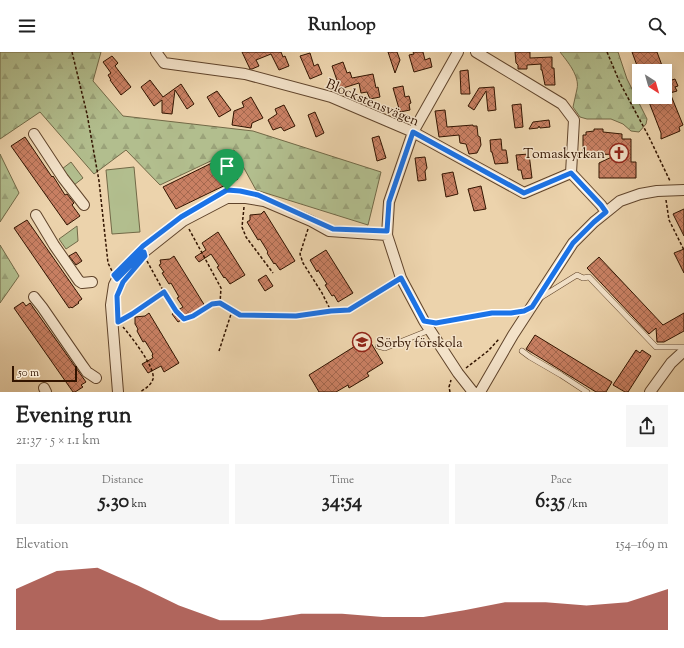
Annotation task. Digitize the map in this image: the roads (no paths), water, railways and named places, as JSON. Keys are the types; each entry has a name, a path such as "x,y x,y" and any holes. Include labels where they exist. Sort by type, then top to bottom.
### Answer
{"street":[{"name":"Blockstensvägen","path":"156,52 164,63 245,74 332,97 413,132 524,193 571,173"},
{"path":"458,52 413,132 389,202 387,236 401,278 424,321 458,373 473,392"},
{"path":"476,52 562,104 574,120 571,173 606,212"},
{"path":"34,134 67,183 84,205"},
{"path":"480,392 513,336 573,243 594,222 620,201 667,186 684,190"},
{"path":"118,392 111,305 114,285 117,279 144,252 184,220 227,198 246,198 264,201 329,231 387,236"},
{"path":"36,215 54,245 79,281 82,283 92,282"},
{"path":"34,297 87,372 96,378"},
{"path":"650,392 672,363 684,351"}],"lane":[{"path":"537,300 577,275 583,278 589,277 656,347 684,347"},
{"path":"378,346 385,348 430,330"},
{"path":"522,351 587,392"}],"place":[{"name":"Tomaskyrkan","path":"619,153"},
{"name":"Sörby förskola","path":"362,342"}]}
